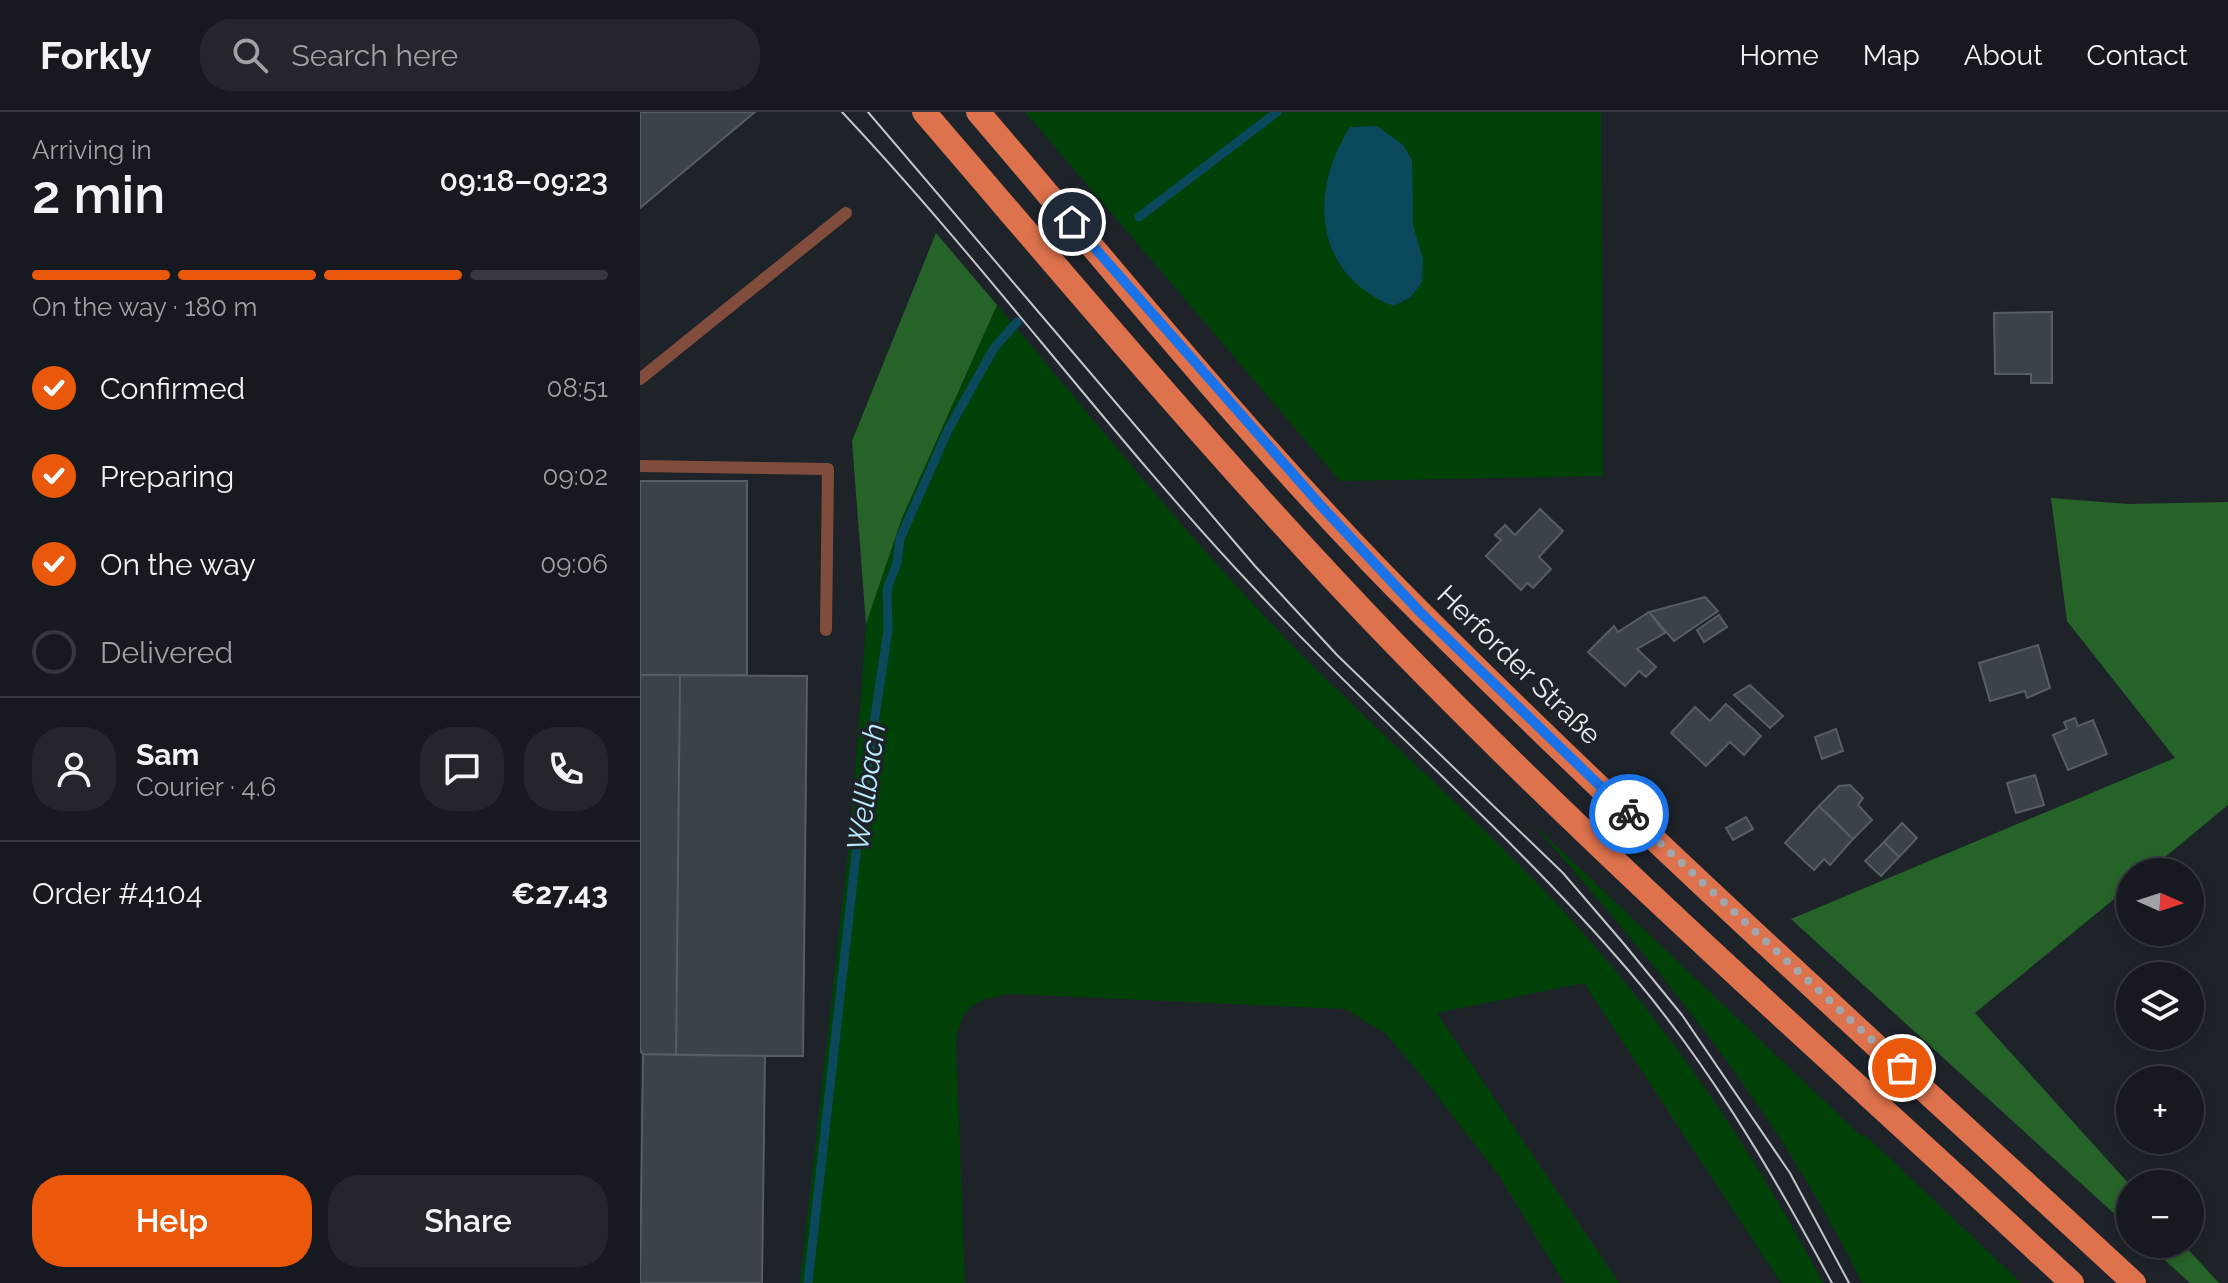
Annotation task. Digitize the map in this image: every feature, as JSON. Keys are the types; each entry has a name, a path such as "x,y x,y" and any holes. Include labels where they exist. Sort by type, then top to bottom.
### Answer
{"main road":[{"path":"924,112 1178,407 1398,647 1621,864 2072,1283"},
{"name":"Herforder Straße","path":"978,112 1168,333 1420,612 1647,832 2134,1283"}],"lane":[{"path":"640,379 846,213"},
{"path":"640,466 828,469 826,630"}],"green space":[{"path":"1025,112 1601,112 1603,476 1340,481"},
{"path":"936,233 997,305 902,518 866,624 852,441"},
{"path":"997,305 1254,605 1327,680 1499,845 1602,955 1673,1044 1738,1137 1823,1283 1781,1283 1584,983 1437,1013 1619,1283 1564,1283 1500,1177 1422,1076 1385,1033 1345,1009 1011,994 980,1002 967,1011 956,1042 965,1283 800,1283 853,806 866,624 902,518"},
{"path":"2051,498 2128,504 2228,502 2228,805 2164,858 2116,858 2116,897 1975,1013 2116,1170 2116,1215 1791,919 2175,758 2067,621"},
{"path":"1531,822 1861,1136 1864,1134 2021,1283 1862,1283 1829,1219 1754,1099 1669,985"},
{"path":"2162,1258 2196,1258 2219,1283 2190,1283"}],"water":[{"path":"1377,126 1403,145 1412,160 1413,225 1423,259 1422,282 1411,297 1394,306 1367,292 1347,275 1334,253 1326,230 1324,204 1328,178 1337,152 1350,127"}],"building":[{"path":"640,112 755,112 640,208"},
{"path":"2052,312 2052,383 2031,383 2031,374 1995,374 1994,313"},
{"path":"640,481 747,481 747,675 640,675"},
{"path":"1540,509 1563,531 1539,557 1551,569 1533,588 1527,583 1521,590 1486,556 1501,540 1495,535 1505,525 1515,535"},
{"path":"1705,597 1718,611 1674,641 1649,612"},
{"path":"1649,612 1665,633 1637,649 1656,667 1646,677 1639,671 1625,686 1588,652 1614,626 1618,632"},
{"path":"1719,615 1727,627 1704,642 1697,630"},
{"path":"2038,645 2050,688 2027,698 2025,691 1990,701 1979,663"},
{"path":"640,675 680,675 676,1055 643,1054 640,1051"},
{"path":"680,675 807,676 803,1056 676,1055"},
{"path":"1750,685 1783,716 1770,728 1734,695"},
{"path":"1726,704 1761,736 1744,755 1730,742 1706,766 1671,733 1695,707 1710,721"},
{"path":"2075,718 2078,726 2093,720 2107,754 2068,770 2053,735 2067,729 2064,722"},
{"path":"1836,729 1843,751 1822,759 1815,737"},
{"path":"2035,775 2044,805 2016,813 2007,783"},
{"path":"1850,785 1863,798 1858,805 1872,820 1853,839 1819,806 1839,786"},
{"path":"1819,806 1853,839 1830,865 1824,859 1814,870 1785,843"},
{"path":"1746,817 1753,829 1733,840 1726,828"},
{"path":"1902,823 1917,838 1899,857 1884,842"},
{"path":"1884,842 1899,857 1881,876 1865,861"},
{"path":"643,1054 765,1056 762,1283 640,1283"}],"waterway":[{"name":"Wellbach","path":"1139,217 1277,112"},
{"name":"Wellbach","path":"808,1283 861,809 888,630 887,589 897,563 900,539 948,430 994,348 1017,322"}],"tram line":[{"path":"842,112 1252,586 1527,860 1615,955 1706,1072 1784,1197 1832,1283"},
{"path":"868,112 1255,566 1337,655 1563,873 1624,944 1682,1015 1790,1173 1849,1283"}],"way so far":[{"path":"1629,814 1902,1068"}],"route":[{"path":"1072,222 1323,508 1420,612 1629,814"}]}
